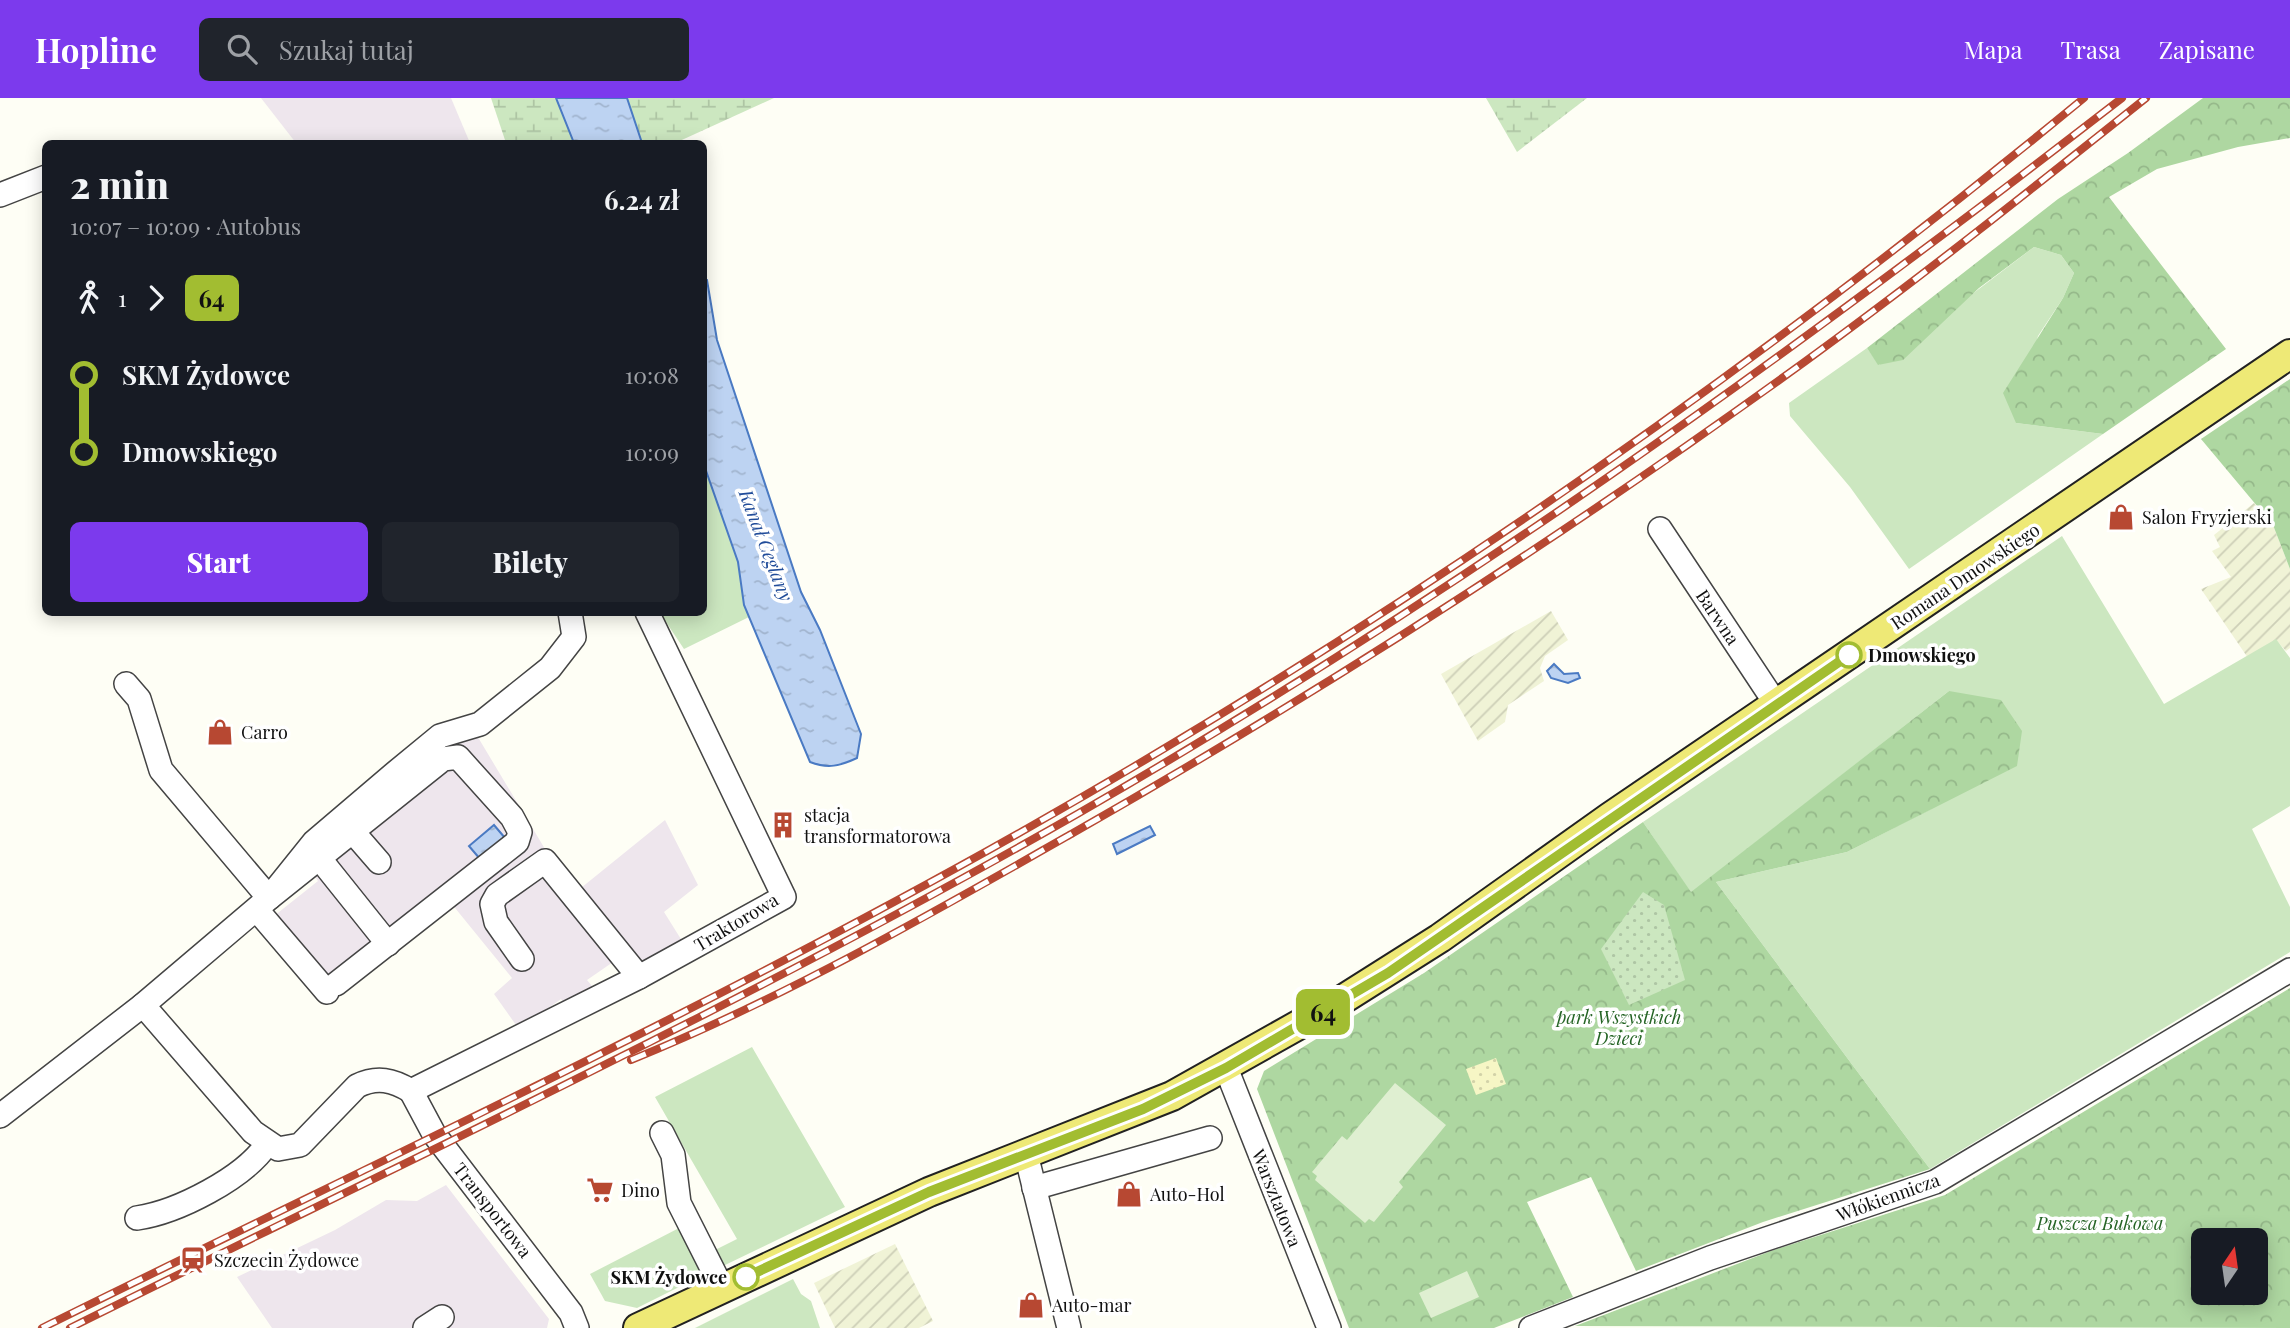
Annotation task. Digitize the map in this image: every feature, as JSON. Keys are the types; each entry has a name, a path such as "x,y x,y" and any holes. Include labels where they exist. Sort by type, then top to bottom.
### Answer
{"main road":[{"name":"Romana Dmowskiego","path":"638,1328 929,1192 1143,1109 1226,1068 1388,973 1776,704 2290,354"}],"street":[{"path":"0,195 42,179"},
{"name":"Barwna","path":"1660,529 1776,704"},
{"path":"263,904 314,842 433,740 480,724 550,668 574,637 571,616"},
{"name":"Traktorowa","path":"411,1091 639,977 784,897 649,616"},
{"path":"0,1116 143,1005 263,904 443,759 453,755 464,760 518,826 519,837 510,850 331,988 263,904 161,770 139,699 126,684"},
{"path":"353,832 379,862"},
{"path":"320,859 388,944"},
{"path":"522,958 496,922 492,904 497,895 545,861 639,977"},
{"name":"Włókiennicza","path":"1531,1328 1710,1258 1935,1182 2290,970"},
{"path":"143,1005 253,1132 267,1144 286,1149 300,1145 357,1086 366,1082 387,1080 411,1091"},
{"name":"Warsztatowa","path":"1226,1068 1329,1328"},
{"name":"Transportowa","path":"411,1091 434,1134 571,1313 577,1328"},
{"path":"662,1133 673,1155 680,1203 722,1289"},
{"path":"1034,1188 1210,1138"},
{"path":"137,1219 172,1210 256,1160 267,1144"},
{"path":"1026,1154 1069,1328"}],"shaded area":[{"path":"261,98 451,98 469,140 294,140"},
{"path":"2254,503 2273,525 2290,569 2290,648 2286,651 2276,640 2248,658 2201,589 2231,577 2212,551 2220,547 2214,535"},
{"path":"1551,611 1568,640 1545,656 1540,668 1544,681 1508,705 1505,722 1478,741 1441,674"},
{"path":"476,734 545,849 576,892 665,820 698,885 664,912 684,944 642,965 616,960 587,980 592,986 565,1006 561,999 532,1020 516,1025 494,994 512,978 451,903 339,996 274,916 318,881 305,863 442,745"},
{"path":"1395,1083 1446,1125 1399,1182 1403,1187 1374,1222 1369,1219 1365,1223 1315,1180 1317,1176 1312,1172 1342,1136 1347,1140"},
{"path":"446,1185 549,1319 547,1328 272,1328 237,1277 335,1230 386,1200 417,1201"},
{"path":"895,1244 933,1321 919,1328 835,1328 814,1283"},
{"path":"1467,1271 1479,1297 1431,1318 1419,1293"}],"green space":[{"path":"491,98 556,98 573,140 505,140"},
{"path":"627,98 774,98 682,140 641,140"},
{"path":"1486,98 1587,98 1517,152"},
{"path":"2203,98 2290,98 2290,138 2238,147 2157,169 2109,197 2226,349 2103,434 2016,423 2003,393 2063,298 2074,273 2061,255 2034,247 1979,288 1903,360 1878,365 1867,348 2058,199 2128,153"},
{"path":"2034,247 2061,255 2074,273 2063,298 2038,336 2016,423 2103,434 1909,569 1850,487 1790,416 1789,403 1867,348 1879,365"},
{"path":"2290,379 2290,569 2273,525 2201,439"},
{"path":"707,474 738,562 749,617 684,649 662,616 707,616"},
{"path":"2062,536 2164,704 2276,639 2290,658 2290,806 2252,829 2290,907 2290,952 1930,1169 1716,882 1847,852 1931,809 1949,691 1691,893 1643,822"},
{"name":"park Wszystkich Dzieci","path":"1949,691 2001,700 2022,731 2017,766 1847,852 1716,882 1930,1169 1763,1222 1636,1271 1591,1177 1527,1202 1573,1297 1494,1328 1349,1328 1257,1089 1264,1071 1424,973 1643,822 1691,892"},
{"path":"1643,892 1664,905 1685,980 1629,1005 1601,949"},
{"name":"Puszcza Bukowa","path":"2290,988 2290,1328 1575,1326 1771,1251 1945,1195"},
{"path":"752,1047 845,1207 723,1266 715,1250 737,1239 655,1097"},
{"path":"681,1227 705,1274 637,1308 605,1301 590,1274"},
{"path":"793,1279 801,1294 811,1301 820,1328 695,1328"}],"sand":[{"path":"1496,1058 1506,1084 1476,1095 1466,1069"}],"water":[{"path":"556,98 627,98 641,140 573,140"},
{"name":"Kanał Ceglany","path":"707,280 717,340 801,592 820,630 861,734 857,758 828,766 810,762 744,605 738,562 707,474"},
{"path":"1554,664 1564,674 1578,673 1580,678 1568,683 1551,678 1547,671"},
{"path":"494,825 505,838 480,859 469,846"},
{"path":"1150,826 1155,835 1117,854 1113,844"}],"railway":[{"path":"42,1328 538,1085 785,960 1028,828 1167,747 1304,663 1572,486 1832,297 2084,98"},
{"path":"70,1328 578,1078 830,949 1079,813 1216,732 1351,648 1613,474 1869,290 2122,98"},
{"path":"631,1060 800,983 965,894 1167,779 1444,608 1625,488 1803,363 1933,266 2146,98"}],"bus line":[{"name":"64","path":"746,1277 929,1192 1143,1109 1226,1068 1388,973 1609,817 1849,655"}],"place":[{"name":"Salon Fryzjerski","path":"2121,517"},
{"name":"Dmowskiego","path":"1849,655"},
{"name":"Carro","path":"220,732"},
{"name":"stacja transformatorowa","path":"783,825"},
{"name":"Dino","path":"600,1190"},
{"name":"Auto-Hol","path":"1129,1194"},
{"name":"Szczecin Żydowce","path":"193,1260"},
{"name":"SKM Żydowce","path":"746,1277"},
{"name":"Auto-mar","path":"1031,1305"}]}
